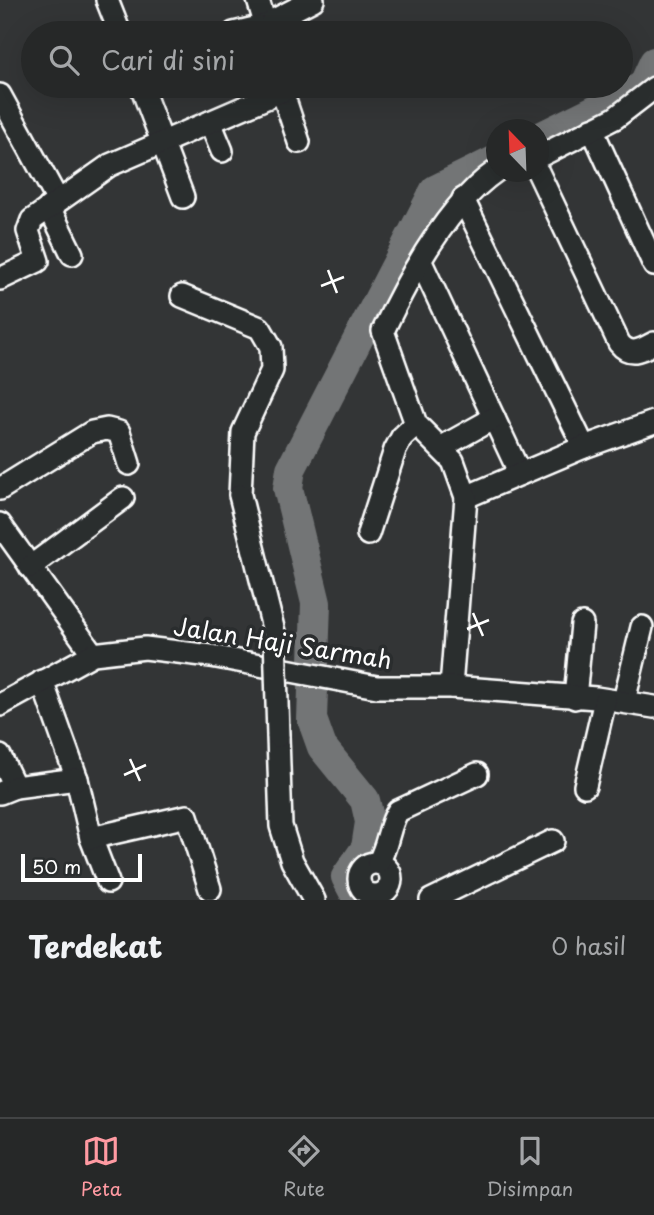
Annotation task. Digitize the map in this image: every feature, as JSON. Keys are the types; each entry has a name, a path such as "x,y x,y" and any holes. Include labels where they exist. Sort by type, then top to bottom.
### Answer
{"street":[{"path":"107,0 115,21"},
{"path":"258,0 267,21"},
{"path":"279,21 313,0"},
{"path":"549,151 615,117 653,91"},
{"path":"0,95 54,204 72,254"},
{"path":"146,98 183,197"},
{"path":"0,279 38,261 28,231 29,224 110,165 265,98"},
{"path":"287,98 299,142"},
{"path":"210,122 222,151"},
{"path":"592,129 654,265"},
{"path":"451,687 466,498 453,461 442,447 416,424 382,337 385,326 421,262 463,199 486,179"},
{"path":"543,182 619,343 627,351 637,353 654,343"},
{"path":"463,199 584,447"},
{"path":"421,262 520,474"},
{"path":"182,296 260,328 271,346 272,370 243,432 240,495 275,636 281,826 292,861 314,900"},
{"path":"442,447 494,418"},
{"path":"466,498 584,447 654,422"},
{"path":"368,534 396,450 402,437 416,424"},
{"path":"0,489 92,432 107,429 119,432 129,464"},
{"path":"30,567 122,498"},
{"path":"0,524 30,567 52,592 93,654"},
{"path":"575,698 582,624"},
{"path":"585,786 642,627"},
{"name":"Jalan Haji Sarmah","path":"0,705 93,654 145,648 211,656 377,687 451,687 615,701 654,707"},
{"path":"42,681 77,779 91,838 108,882"},
{"path":"0,756 7,790 77,779"},
{"path":"381,897 368,894 359,880 367,865 378,863 390,840 392,821 398,811 477,774"},
{"path":"91,838 187,816 210,889"},
{"path":"431,900 553,841"}],"waterway":[{"path":"633,91 643,86 654,62"},
{"path":"549,133 619,98"},
{"path":"358,900 346,877 366,848 370,822 365,800 322,747 312,719 316,603 288,488 291,469 435,190 486,165"}]}
